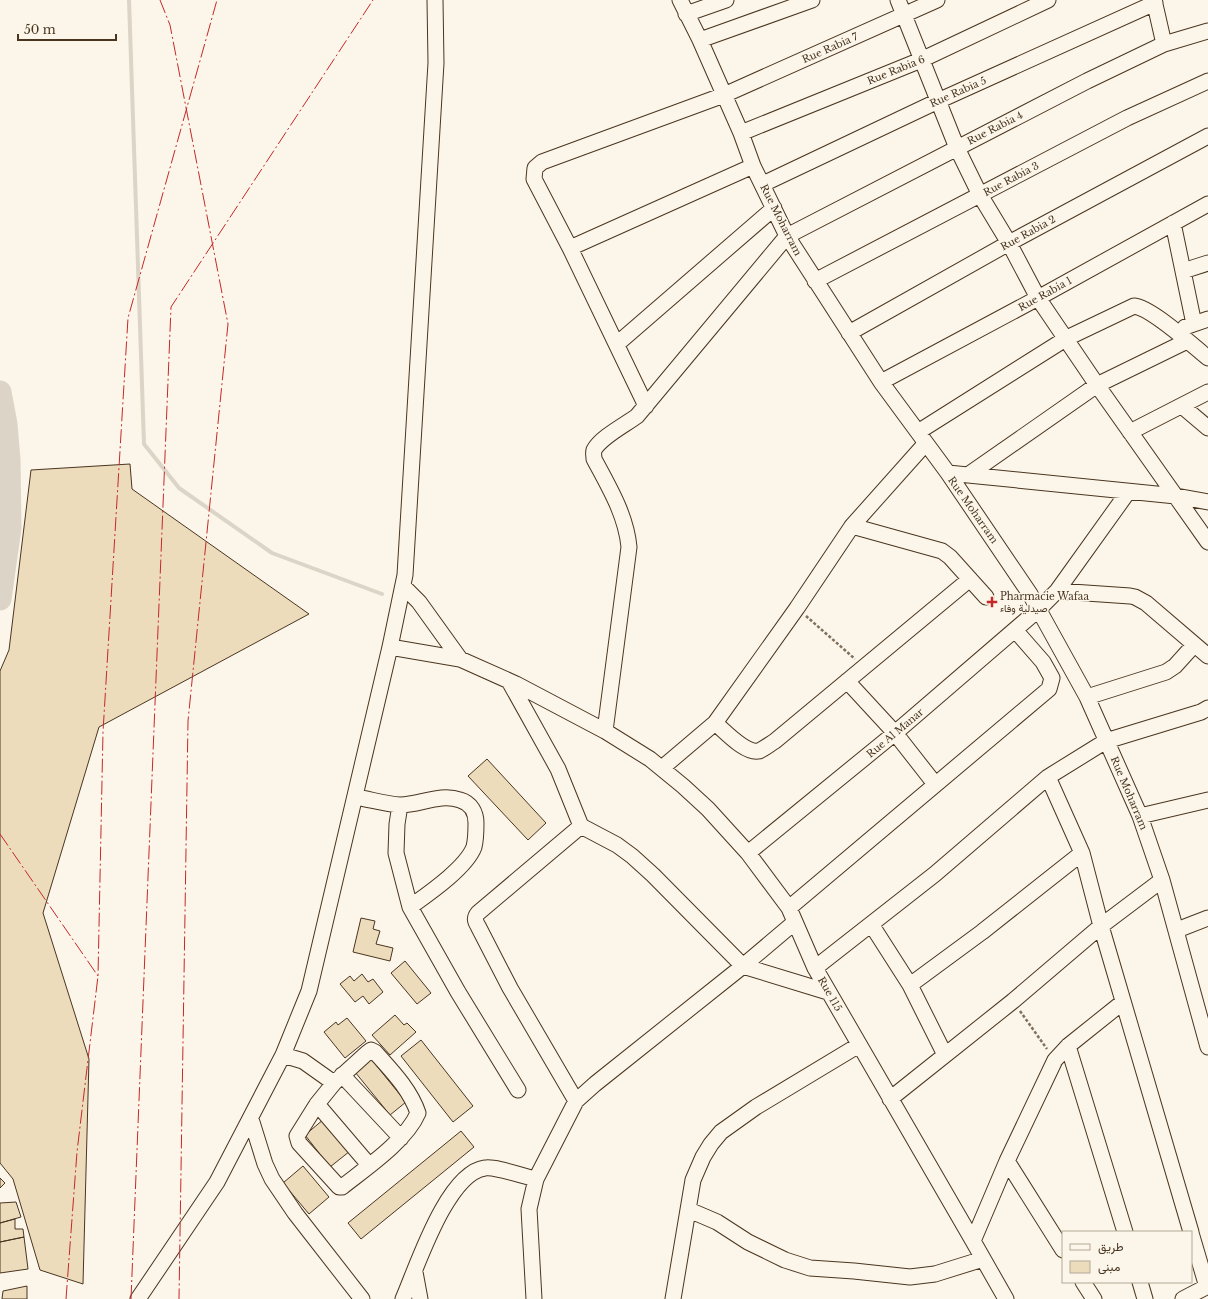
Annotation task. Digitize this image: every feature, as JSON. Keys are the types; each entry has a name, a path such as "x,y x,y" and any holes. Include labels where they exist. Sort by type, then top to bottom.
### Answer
{"street":[{"path":"138,1299 218,1182 283,1056 309,991 390,647 405,574 436,63 436,0"},
{"name":"Rue Moharram","path":"680,0 700,40 753,166 787,236 815,282 881,382 948,473 997,544 1039,609 1087,697 1140,816 1203,1009 1208,1047"},
{"path":"686,14 726,0"},
{"path":"700,40 812,0"},
{"path":"898,0 957,148 980,195 1009,243 1038,298 1050,317 1067,338 1097,385 1208,542"},
{"name":"Rue Rabia 7","path":"570,248 534,179 535,170 539,164 724,96 937,0"},
{"name":"Rue Rabia 6","path":"740,133 921,60 1048,0"},
{"path":"1154,2 1164,44"},
{"name":"Rue Rabia 5","path":"763,184 938,101 1154,2"},
{"name":"Rue Rabia 4","path":"787,236 957,148 1164,44 1208,30"},
{"name":"Rue Rabia 3","path":"815,282 1127,118 1208,81"},
{"name":"Rue Rabia 2","path":"849,333 1009,243 1208,136"},
{"path":"646,406 570,248 753,166"},
{"name":"Rue Rabia 1","path":"881,382 1038,298 1208,204"},
{"path":"617,344 774,208"},
{"path":"1172,223 1183,271 1201,322 1174,330"},
{"path":"605,731 628,547 625,526 620,512 594,459 594,450 608,436 637,416 787,236"},
{"path":"1183,271 1208,263"},
{"path":"662,768 715,723 797,608 852,526 922,438 1067,338 1134,306 1145,309 1187,340 1208,358"},
{"path":"968,475 1097,385 1187,340"},
{"path":"1130,432 1208,392"},
{"path":"1182,406 1208,428"},
{"path":"948,473 1176,496 1208,502"},
{"name":"Rue Al Manar","path":"748,853 895,733 1039,609 1056,591 1128,492"},
{"path":"852,526 942,552 950,557 986,597"},
{"path":"715,723 739,744 751,751 759,751 775,741 970,579"},
{"path":"403,586 419,602 460,659"},
{"path":"1056,591 1135,597 1146,604 1208,656"},
{"path":"789,908 934,784 1049,689 1052,678 1043,662 1015,630"},
{"path":"1087,697 1166,672 1175,666 1194,645"},
{"path":"390,647 460,659"},
{"name":"Rue 115","path":"460,659 508,681 605,731 662,768 688,790 748,853 789,908 828,992 1006,1299"},
{"path":"508,681 558,769 581,826 617,845 632,856 653,875 743,966 828,992"},
{"path":"847,681 895,733 934,784"},
{"path":"816,968 935,874 1048,777 1106,741 1201,712 1208,708"},
{"path":"1048,777 1082,853 1101,926 1191,1231"},
{"path":"355,798 400,806 448,797 462,800 470,806 476,815 475,842 467,859 442,884 410,907"},
{"path":"1140,816 1208,800"},
{"path":"400,806 397,824 396,853 410,907 458,992 518,1090"},
{"path":"576,1101 510,988 475,921 475,916 581,826"},
{"path":"910,985 982,932 1082,853"},
{"path":"890,1099 1013,1001 1101,926 1162,880"},
{"path":"1177,930 1208,918"},
{"path":"534,1299 529,1209 536,1179 576,1101 795,922"},
{"path":"871,924 910,985 945,1055"},
{"path":"973,1241 1007,1161 1055,1060 1068,1046 1123,1002"},
{"path":"673,1299 693,1180 703,1157 711,1144 721,1132 756,1107 859,1045"},
{"path":"1068,1046 1125,1231"},
{"path":"370,1050 375,1052 400,1080 418,1113 401,1138 342,1187 339,1187 299,1143 297,1136 317,1104 338,1079 366,1052 370,1050"},
{"path":"283,1056 303,1061 338,1079 401,1138"},
{"path":"317,1104 370,1165"},
{"path":"251,1118 265,1164 272,1179 295,1213 362,1299"},
{"path":"1007,1161 1062,1248"},
{"path":"403,1299 434,1225 448,1199 474,1172 487,1167 536,1179"},
{"path":"689,1210 717,1222 748,1242 785,1260 810,1268 910,1277 935,1274 983,1259"},
{"path":"1183,1299 1207,1286 1192,1235"},
{"path":"415,1272 420,1299"},
{"path":"1084,1283 1094,1299"},
{"path":"1140,1283 1145,1299"}],"path":[{"path":"797,608 835,640 863,668"},
{"path":"1013,1001 1055,1060"}],"building":[{"path":"130,464 132,489 309,614 99,727 43,913 89,1059 83,1284 40,1270 13,1179 0,1163 0,671 9,650 31,470"},
{"path":"487,759 546,823 528,840 468,776"},
{"path":"361,918 375,921 373,929 380,931 376,944 393,948 390,961 353,952"},
{"path":"405,961 431,993 417,1004 391,973"},
{"path":"362,974 368,982 373,979 383,992 369,1004 363,996 355,1002 340,984 350,976 354,981"},
{"path":"395,1015 404,1025 407,1023 416,1032 390,1055 372,1035"},
{"path":"347,1018 366,1041 345,1058 324,1032 336,1022 338,1025"},
{"path":"421,1040 473,1106 453,1122 401,1056"},
{"path":"371,1059 406,1102 390,1115 355,1072"},
{"path":"324,1119 350,1151 330,1167 305,1135"},
{"path":"461,1131 474,1147 361,1239 348,1223"},
{"path":"303,1166 329,1197 309,1214 283,1183"},
{"path":"0,1178 5,1183 0,1188"},
{"path":"16,1202 21,1217 0,1223 0,1203"},
{"path":"15,1219 15,1229 23,1229 24,1237 0,1242 0,1223"},
{"path":"24,1237 28,1269 0,1273 0,1242"},
{"path":"27,1286 27,1299 2,1299 3,1291"}],"waterway":[{"path":"129,0 144,444 179,488 272,553 382,594"},
{"path":"0,392 6,424 9,460 10,528 0,599"}],"power":[{"path":"160,0 170,25 228,324 188,721 179,1299"},
{"path":"66,1299 77,1152 98,976 103,732 128,318 217,0"},
{"path":"131,1299 171,307 373,0"},
{"path":"0,834 98,976"}],"place":[{"name":"Pharmacie Wafaa صيدلية وفاء","path":"992,602"}]}
